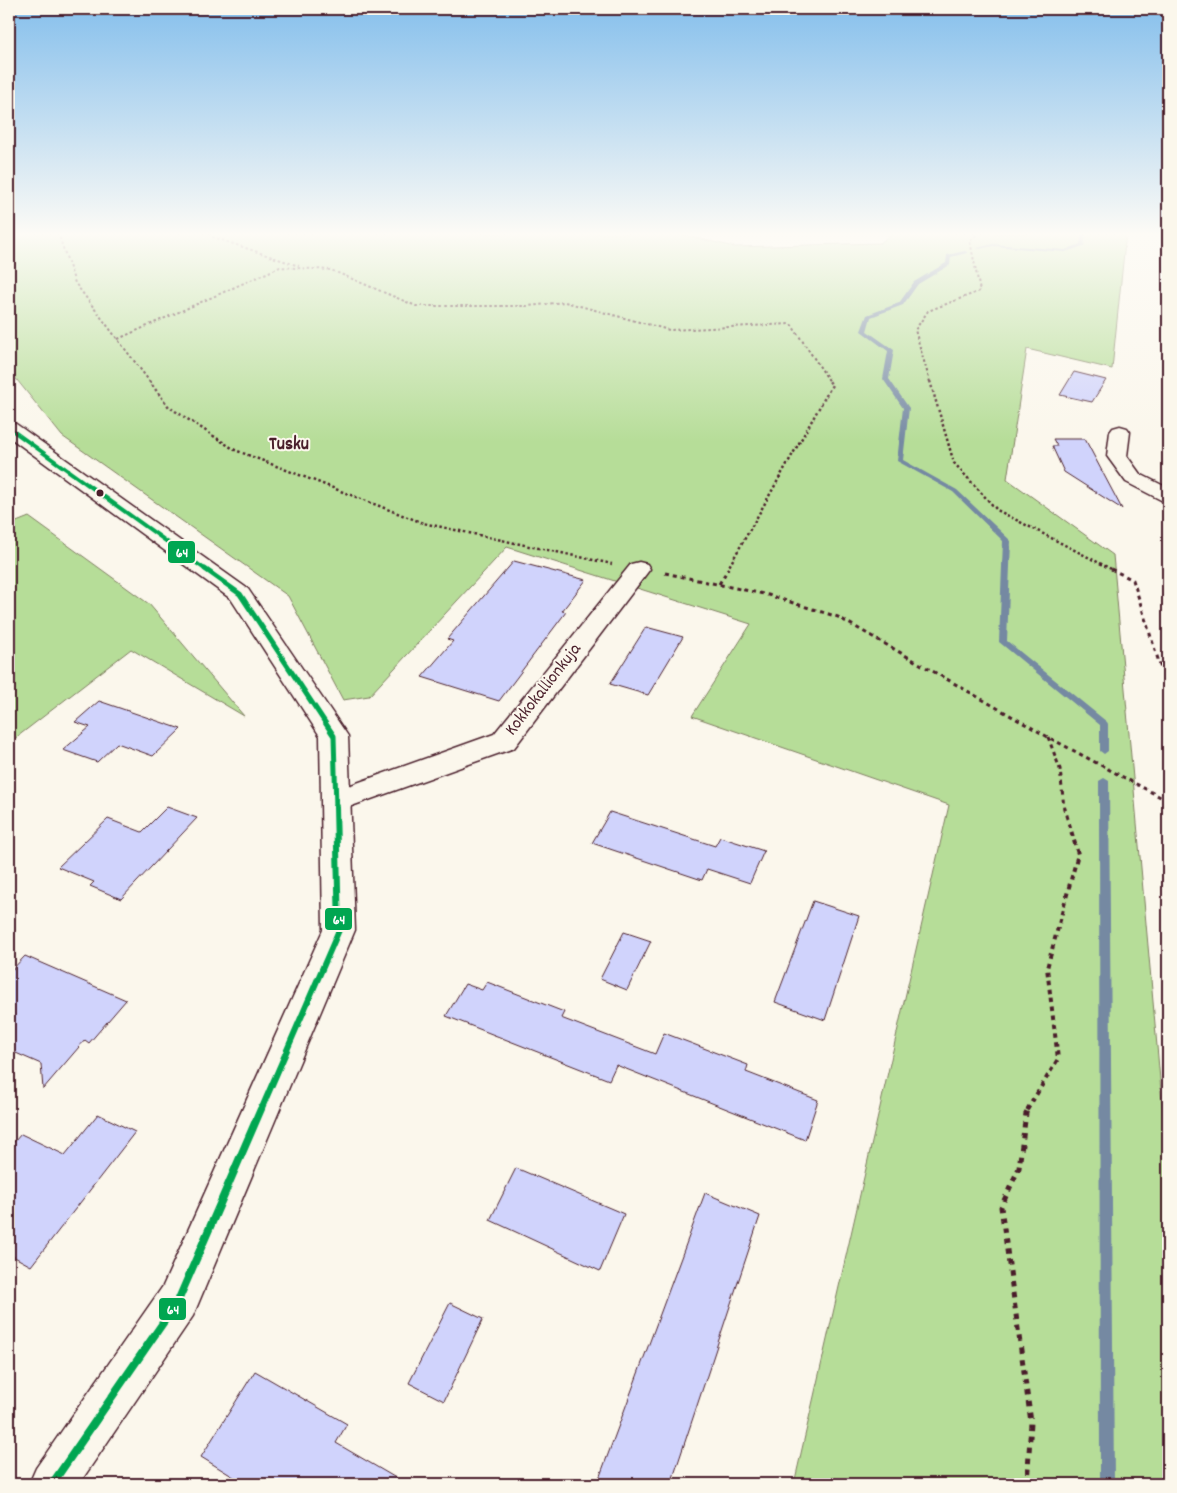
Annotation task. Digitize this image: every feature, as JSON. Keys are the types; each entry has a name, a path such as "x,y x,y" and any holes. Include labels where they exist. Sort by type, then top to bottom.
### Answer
{"street":[{"path":"9,428 240,594 334,736 339,930 178,1301 52,1484"},
{"path":"1120,432 1117,456 1133,478 1168,496"},
{"name":"Kokkokallionkuja","path":"336,801 504,741 639,570"}],"path":[{"path":"90,303 169,407 235,450 423,523 639,570 768,595 838,617 1048,737 1168,801"},
{"path":"118,339 200,303"},
{"path":"408,303 416,306 528,306 559,303"},
{"path":"568,303 669,330 791,324 832,385 718,584"},
{"path":"950,303 928,311 915,330 954,463 997,510 1133,580 1162,672 1168,684"},
{"path":"1027,1484 1031,1422 1001,1207 1019,1168 1026,1113 1058,1059 1047,968 1078,854 1064,812 1060,769 1048,737"}],"green space":[{"path":"9,303 1119,303 1112,369 1027,349 1007,479 1113,555 1168,1169 1168,1484 794,1484 949,805 692,716 751,624 507,547 369,696 343,700 288,596 62,436 9,370"},
{"path":"29,517 149,604 244,716 131,649 9,743 9,525"}],"building":[{"path":"1074,372 1106,380 1092,402 1060,395"},
{"path":"1053,439 1085,439 1122,509 1064,472 1052,446 1057,446"},
{"path":"514,561 586,580 562,611 566,612 499,701 422,677 453,641 447,639"},
{"path":"646,627 683,637 648,695 610,684"},
{"path":"99,701 181,729 153,756 117,743 97,762 63,750 90,727 75,722"},
{"path":"167,807 197,818 121,899 90,886 94,882 58,867 108,819 142,832"},
{"path":"610,812 715,846 720,837 764,851 750,883 707,869 702,880 592,843"},
{"path":"813,901 859,916 825,1020 775,1002"},
{"path":"624,932 651,941 627,990 600,979"},
{"path":"25,956 126,1000 89,1043 85,1040 43,1089 41,1064 9,1050 9,973"},
{"path":"487,982 564,1012 561,1018 655,1054 664,1033 748,1065 746,1072 818,1100 805,1140 616,1065 609,1080 446,1016 465,984 482,990"},
{"path":"98,1114 135,1132 31,1266 9,1254 9,1148 21,1134 65,1155"},
{"path":"516,1168 624,1214 600,1271 490,1220"},
{"path":"705,1193 760,1216 671,1484 597,1484"},
{"path":"450,1303 483,1319 444,1401 409,1383"},
{"path":"255,1371 347,1424 336,1443 406,1484 245,1484 201,1457"}],"waterway":[{"path":"902,303 869,316 864,331 891,350 886,379 906,408 900,461 955,491 1007,541 1003,642 1104,724 1104,751"},
{"path":"1104,781 1107,1484"}],"transit line":[{"name":"64","path":"9,428 240,594 334,736 339,930 178,1301 52,1484"}],"district":[{"name":"Tusku","path":"289,445"}]}
